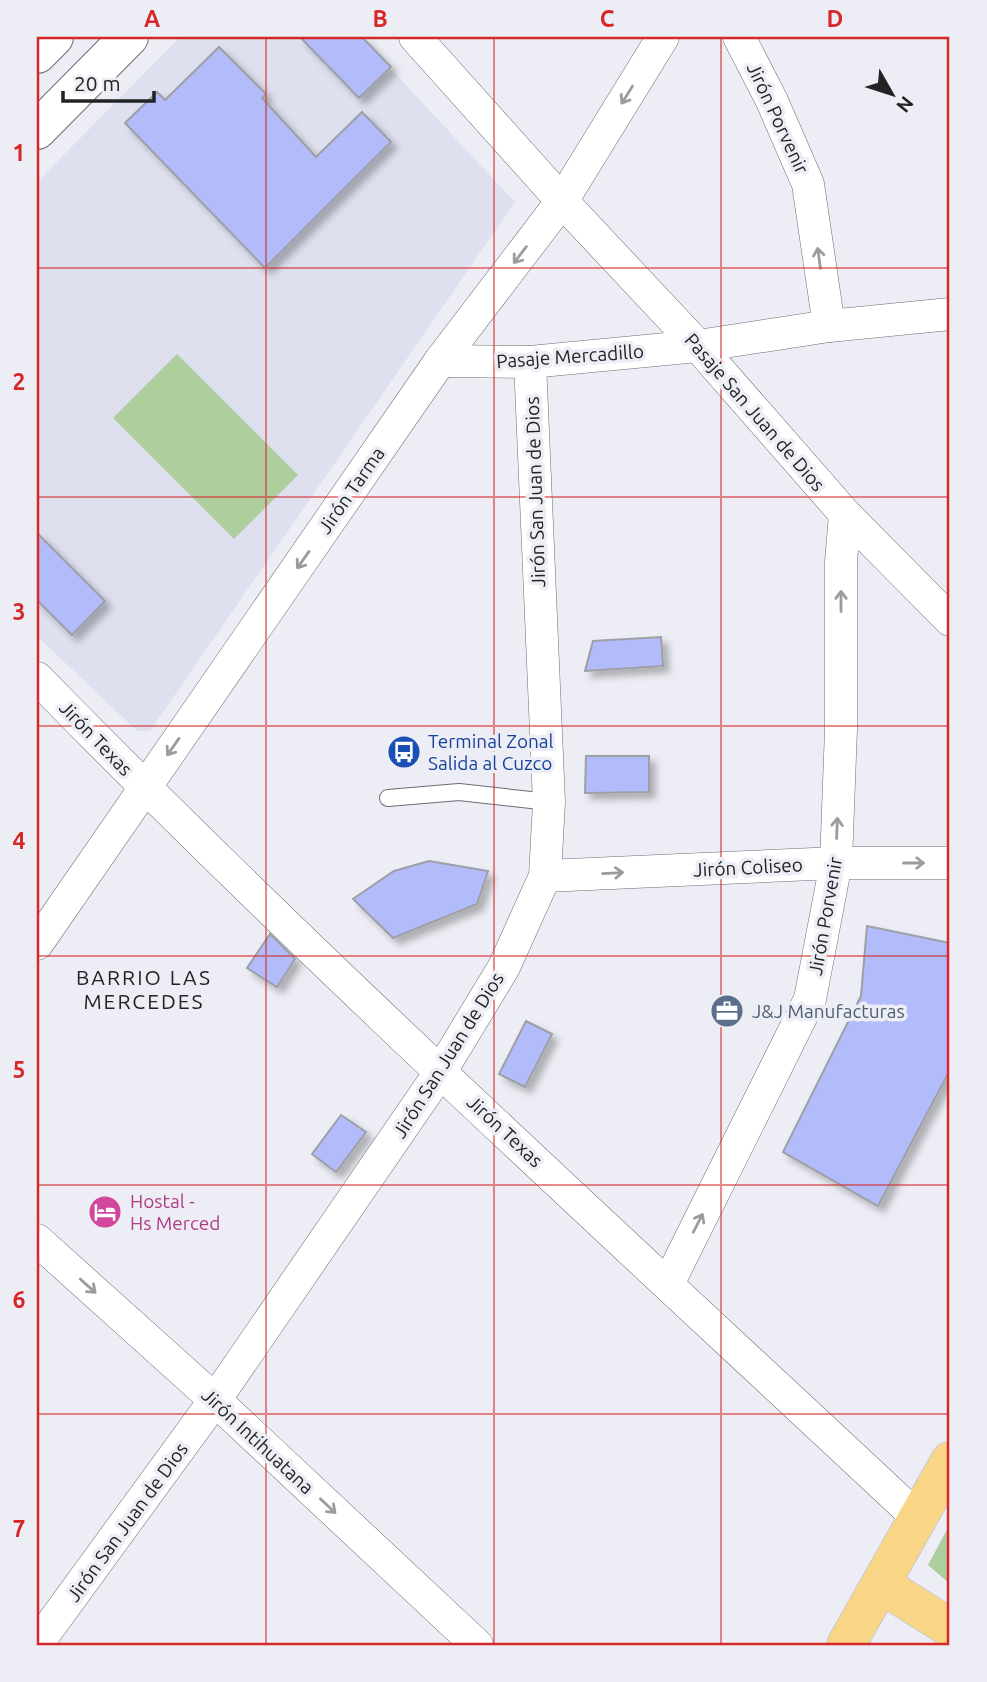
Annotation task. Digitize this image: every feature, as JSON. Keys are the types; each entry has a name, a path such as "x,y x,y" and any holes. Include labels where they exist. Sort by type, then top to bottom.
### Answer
{"highway":[{"path":"846,1645 950,1461"},
{"path":"881,1584 950,1628"}],"street":[{"path":"37,54 54,37"},
{"path":"37,130 129,37"},
{"path":"415,37 562,201"},
{"name":"Jirón Tarma","path":"37,944 440,362 562,201 663,37"},
{"name":"Jirón Porvenir","path":"739,37 772,101 808,184 829,326"},
{"name":"Pasaje San Juan de Dios","path":"562,201 698,346 845,514 950,620"},
{"name":"Pasaje Mercadillo","path":"440,362 530,362 698,346 829,326 950,314"},
{"name":"Jirón San Juan de Dios","path":"37,1644 215,1401 441,1071 504,967 545,876 549,802 530,362"},
{"name":"Jirón Porvenir","path":"668,1284 810,999 836,863 841,729 841,562 845,514"},
{"name":"Jirón Texas","path":"37,678 145,788 441,1071 919,1519"},
{"name":"Jirón Coliseo","path":"545,876 836,863 950,863"},
{"name":"Jirón Intihuatana","path":"37,1240 477,1645"}],"lane":[{"path":"388,798 459,792 549,802"}],"shaded area":[{"path":"180,37 361,37 515,202 150,731 137,731 37,636 37,182"}],"green space":[{"path":"177,354 298,475 234,539 113,418"},
{"path":"950,1524 950,1584 928,1565"}],"building":[{"path":"300,37 362,37 391,67 359,98"},
{"path":"219,47 266,94 262,98 316,157 362,112 391,142 265,268 125,123 157,92 165,100"},
{"path":"37,533 105,601 72,635 37,600"},
{"path":"661,637 663,666 585,671 593,641"},
{"path":"586,756 649,756 649,792 585,793"},
{"path":"429,861 488,871 477,904 393,938 353,899 394,871"},
{"path":"867,926 950,943 950,1070 878,1206 783,1152 861,996"},
{"path":"270,934 295,959 277,987 247,968"},
{"path":"526,1021 552,1034 525,1087 499,1074"},
{"path":"341,1115 366,1132 336,1172 312,1154"}],"place":[{"name":"Terminal Zonal Salida al Cuzco","path":"404,752"},
{"name":"J&J Manufacturas","path":"727,1011"},
{"name":"Hostal - Hs Merced","path":"105,1212"}],"district":[{"name":"BARRIO LAS MERCEDES","path":"144,989"}]}
